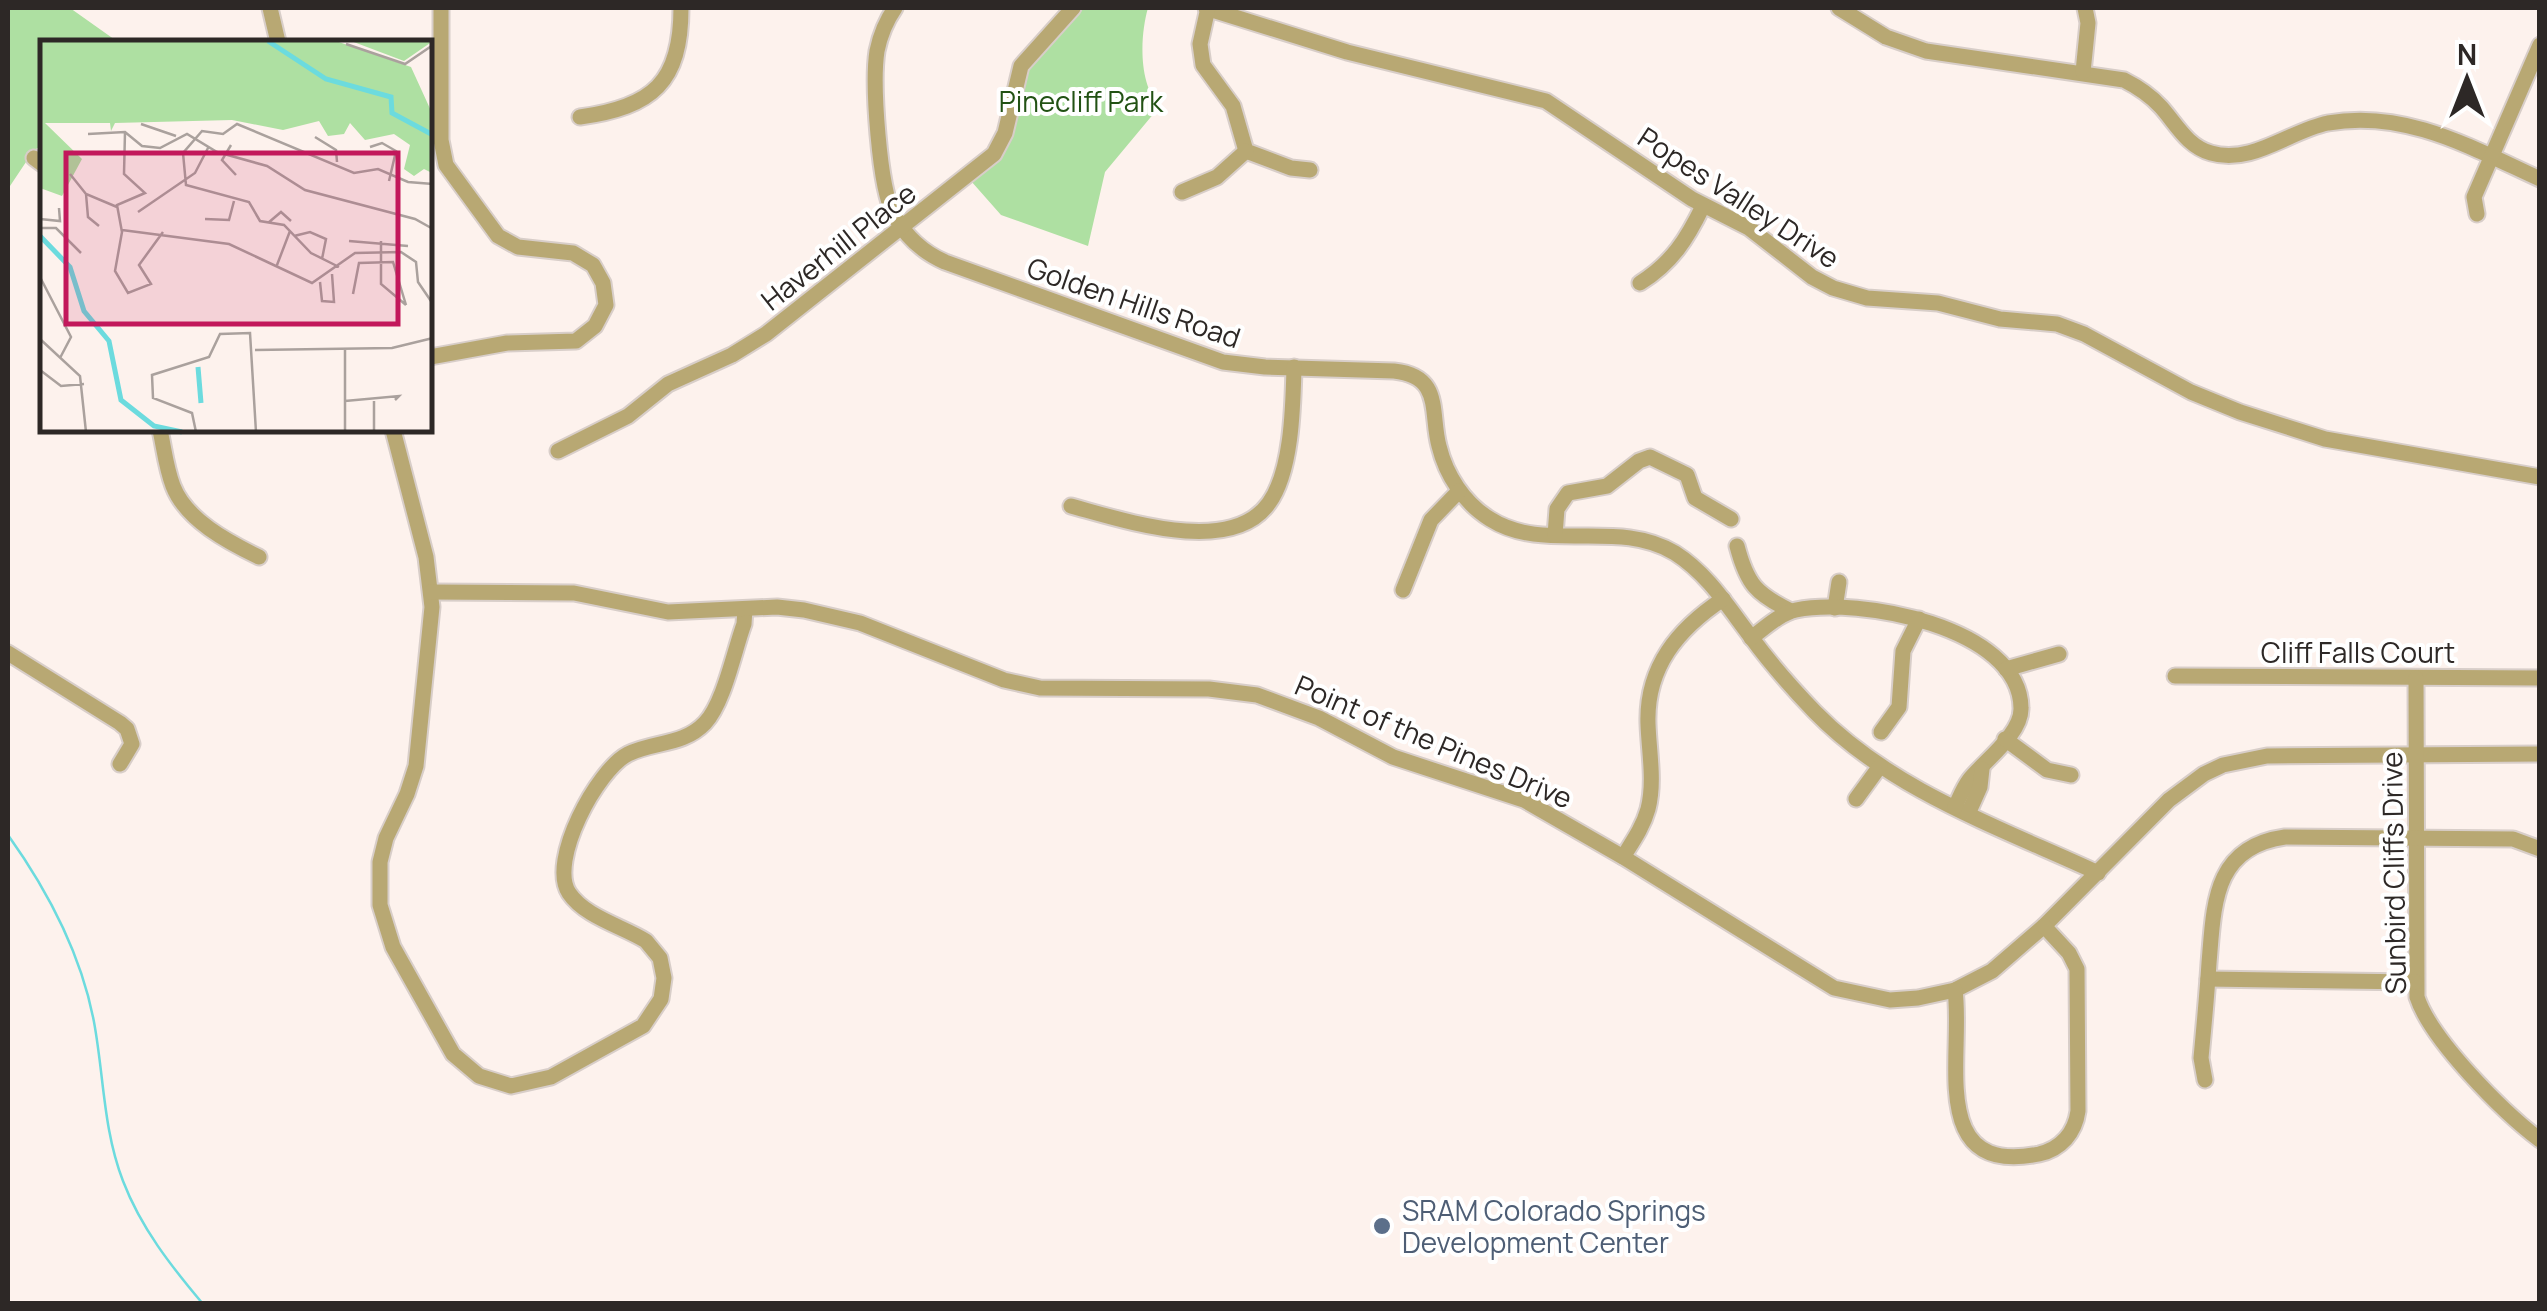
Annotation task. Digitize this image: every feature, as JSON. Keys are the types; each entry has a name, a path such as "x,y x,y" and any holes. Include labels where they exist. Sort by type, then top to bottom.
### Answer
{"street":[{"path":"270,8 278,40"},
{"path":"432,357 507,343 576,341 596,326 606,305 604,284 593,265 573,253 518,247 498,236 446,166 441,140 441,8"},
{"path":"580,116 628,107 658,88 671,70 679,48 680,8"},
{"path":"894,8 879,42 876,76 886,194 902,228"},
{"name":"Haverhill Place","path":"558,451 628,416 668,384 757,340 994,154 1005,133 1017,73 1073,8"},
{"path":"1207,8 1200,44 1203,65 1233,106 1246,151"},
{"name":"Popes Valley Drive","path":"1207,8 1347,52 1535,97 1566,113 1703,206 1750,228 1822,284 1844,292 1867,298 1938,303 2000,319 2057,324 2084,334 2173,384 2240,412 2358,447 2540,477"},
{"path":"1839,8 1886,37 1926,51 2113,76 2134,85 2160,106 2186,139 2202,150 2222,156 2253,153 2312,127 2363,120 2413,126 2540,179"},
{"path":"2084,72 2088,23 2085,8"},
{"path":"2477,214 2474,197 2540,45"},
{"path":"1246,151 1291,168 1310,170"},
{"path":"1182,192 1217,177 1246,151"},
{"path":"1640,283 1679,250 1703,206"},
{"name":"Golden Hills Road","path":"902,228 920,248 945,262 1236,365 1394,371 1419,380 1434,402 1440,450 1460,490 1480,511 1499,524 1534,534 1645,540 1685,560 1723,598 1751,638 1817,714 1880,766 1962,811 2098,873"},
{"path":"1072,506 1155,528 1227,530 1253,519 1274,495 1282,472 1292,411 1294,367"},
{"path":"160,432 171,481 187,509 259,558"},
{"path":"393,432 426,556 431,592 416,766 383,850 379,889 383,920 393,947 453,1054 469,1070 500,1084 535,1082 634,1033 657,1009 664,978 654,949 578,904 566,887 564,858 597,785 610,768 628,754 684,738 710,717 744,624 745,609"},
{"path":"1555,535 1557,509 1568,492 1606,486 1650,457 1687,475 1695,498 1731,519"},
{"path":"1404,590 1431,520 1460,490"},
{"path":"1737,546 1750,584 1791,611"},
{"path":"1836,608 1839,582"},
{"name":"Point of the Pines Drive","path":"431,592 574,594 668,612 791,608 845,618 1004,680 1040,688 1210,689 1257,696 1319,718 1394,757 1524,800 1624,857 1797,968 1834,988 1890,1000 1955,990 1992,971 2044,926 2178,792 2223,765 2286,754 2540,754"},
{"path":"1624,857 1642,827 1650,799 1649,706 1660,662 1689,624 1723,598"},
{"path":"1751,638 1791,611 1876,610 1919,618 1963,637 2006,669 2022,708 2020,719 1982,770 1980,786 1962,811"},
{"path":"1882,732 1898,706 1903,651 1919,618"},
{"path":"8,654 127,729 132,744 120,764"},
{"path":"2006,669 2058,654"},
{"name":"Cliff Falls Court","path":"2176,676 2540,678"},
{"name":"Sunbird Cliffs Drive","path":"2416,678 2415,982 2421,1008 2494,1104 2540,1140"},
{"path":"2005,740 2047,770 2071,775"},
{"path":"1856,799 1880,766"},
{"path":"2205,1080 2201,1058 2213,907 2234,860 2250,848 2285,836 2514,839 2540,849"},
{"path":"1955,990 1958,1117 1966,1136 1981,1149 2000,1154 2040,1154 2059,1146 2073,1130 2078,1111 2078,978 2069,953 2044,926"},
{"path":"2208,979 2415,982"}],"green space":[{"path":"8,8 70,8 115,40 40,40 40,147 8,189"},
{"name":"Pinecliff Park","path":"1081,8 1148,8 1143,32 1144,73 1160,106 1105,172 1088,246 1001,215 971,181 1006,148 1025,71"}],"waterway":[{"path":"8,835 49,901 81,972 94,1022 111,1142 123,1181 158,1246 203,1304"}],"place":[{"name":"SRAM Colorado Springs Development Center","path":"1382,1226"}]}
